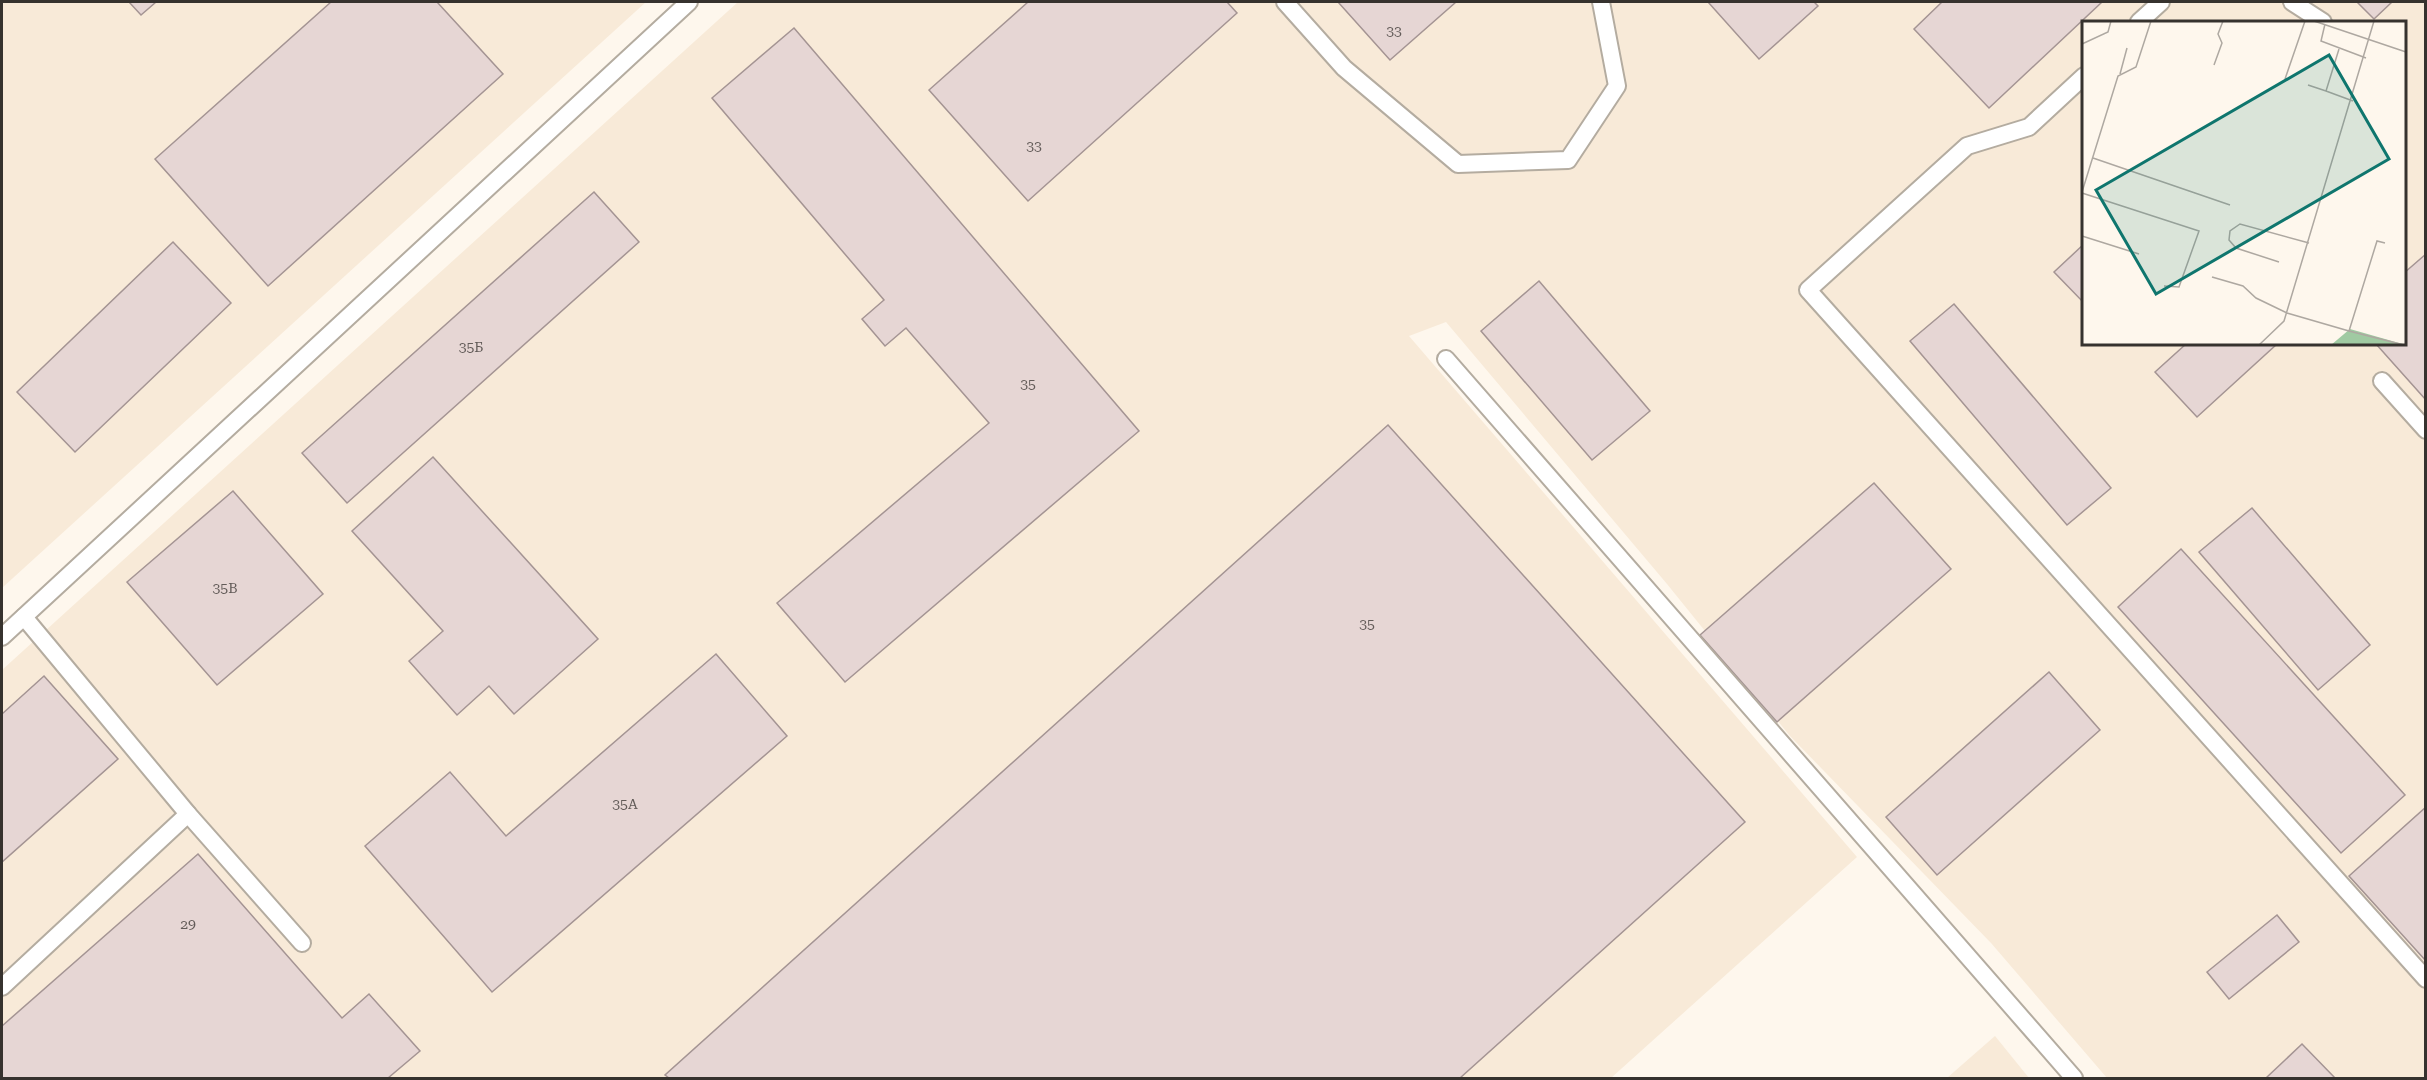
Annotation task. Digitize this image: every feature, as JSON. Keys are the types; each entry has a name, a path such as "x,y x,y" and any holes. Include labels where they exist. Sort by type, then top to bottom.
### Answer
{"lane":[{"path":"2,638 689,2"},
{"path":"1285,2 1344,68 1458,164 1568,160 1617,86 1601,2"},
{"path":"2140,21 2161,2"},
{"path":"2292,2 2321,21"},
{"path":"2082,78 2029,127 1967,146 1808,290 2426,979"},
{"path":"1446,359 2074,1078"},
{"path":"2382,381 2426,430"},
{"path":"24,617 188,814 302,943"},
{"path":"2,987 188,814"}],"shaded area":[{"path":"2,2 646,2 2,588"},
{"path":"738,2 2425,2 2425,1078 2107,1078 1991,943 1790,736 1667,584 1446,322 1409,336 1857,857 1611,1078 2,1078 2,670"},
{"path":"1995,1036 2029,1078 1947,1078"}],"building":[{"path":"129,2 156,2 141,15"},
{"path":"331,2 437,2 503,74 268,286 155,159"},
{"path":"1028,2 1227,2 1237,13 1028,201 929,90"},
{"path":"1338,2 1456,2 1390,60"},
{"path":"1708,2 1814,2 1818,6 1759,59"},
{"path":"1942,2 2102,2 1989,108 1914,29"},
{"path":"2357,2 2392,2 2374,19"},
{"path":"794,28 1139,431 845,682 777,603 989,423 906,328 885,346 862,319 884,300 712,98"},
{"path":"594,192 639,242 347,503 302,453"},
{"path":"173,242 231,303 75,452 17,392"},
{"path":"2082,246 2082,301 2054,272"},
{"path":"2426,254 2426,400 2377,345 2406,345 2406,271"},
{"path":"1539,281 1650,411 1592,460 1481,331"},
{"path":"1954,304 2111,488 2067,525 1910,341"},
{"path":"2185,345 2276,345 2197,417 2155,372"},
{"path":"1388,425 1745,822 1460,1078 669,1078 665,1075"},
{"path":"433,457 598,639 514,714 489,686 457,715 409,661 443,631 352,531"},
{"path":"1874,483 1951,569 1777,722 1700,635"},
{"path":"233,491 323,594 217,685 127,582"},
{"path":"2252,508 2370,645 2318,690 2199,552"},
{"path":"2181,549 2405,795 2341,853 2118,607"},
{"path":"716,654 787,736 492,992 365,846 450,772 506,836"},
{"path":"2049,672 2100,730 1937,875 1886,817"},
{"path":"44,676 118,759 2,862 2,714"},
{"path":"2426,807 2426,961 2349,876"},
{"path":"198,854 342,1018 369,994 420,1051 388,1078 2,1078 2,1026"},
{"path":"2277,915 2299,942 2229,999 2207,972"},
{"path":"2302,1044 2335,1078 2266,1078"}]}
